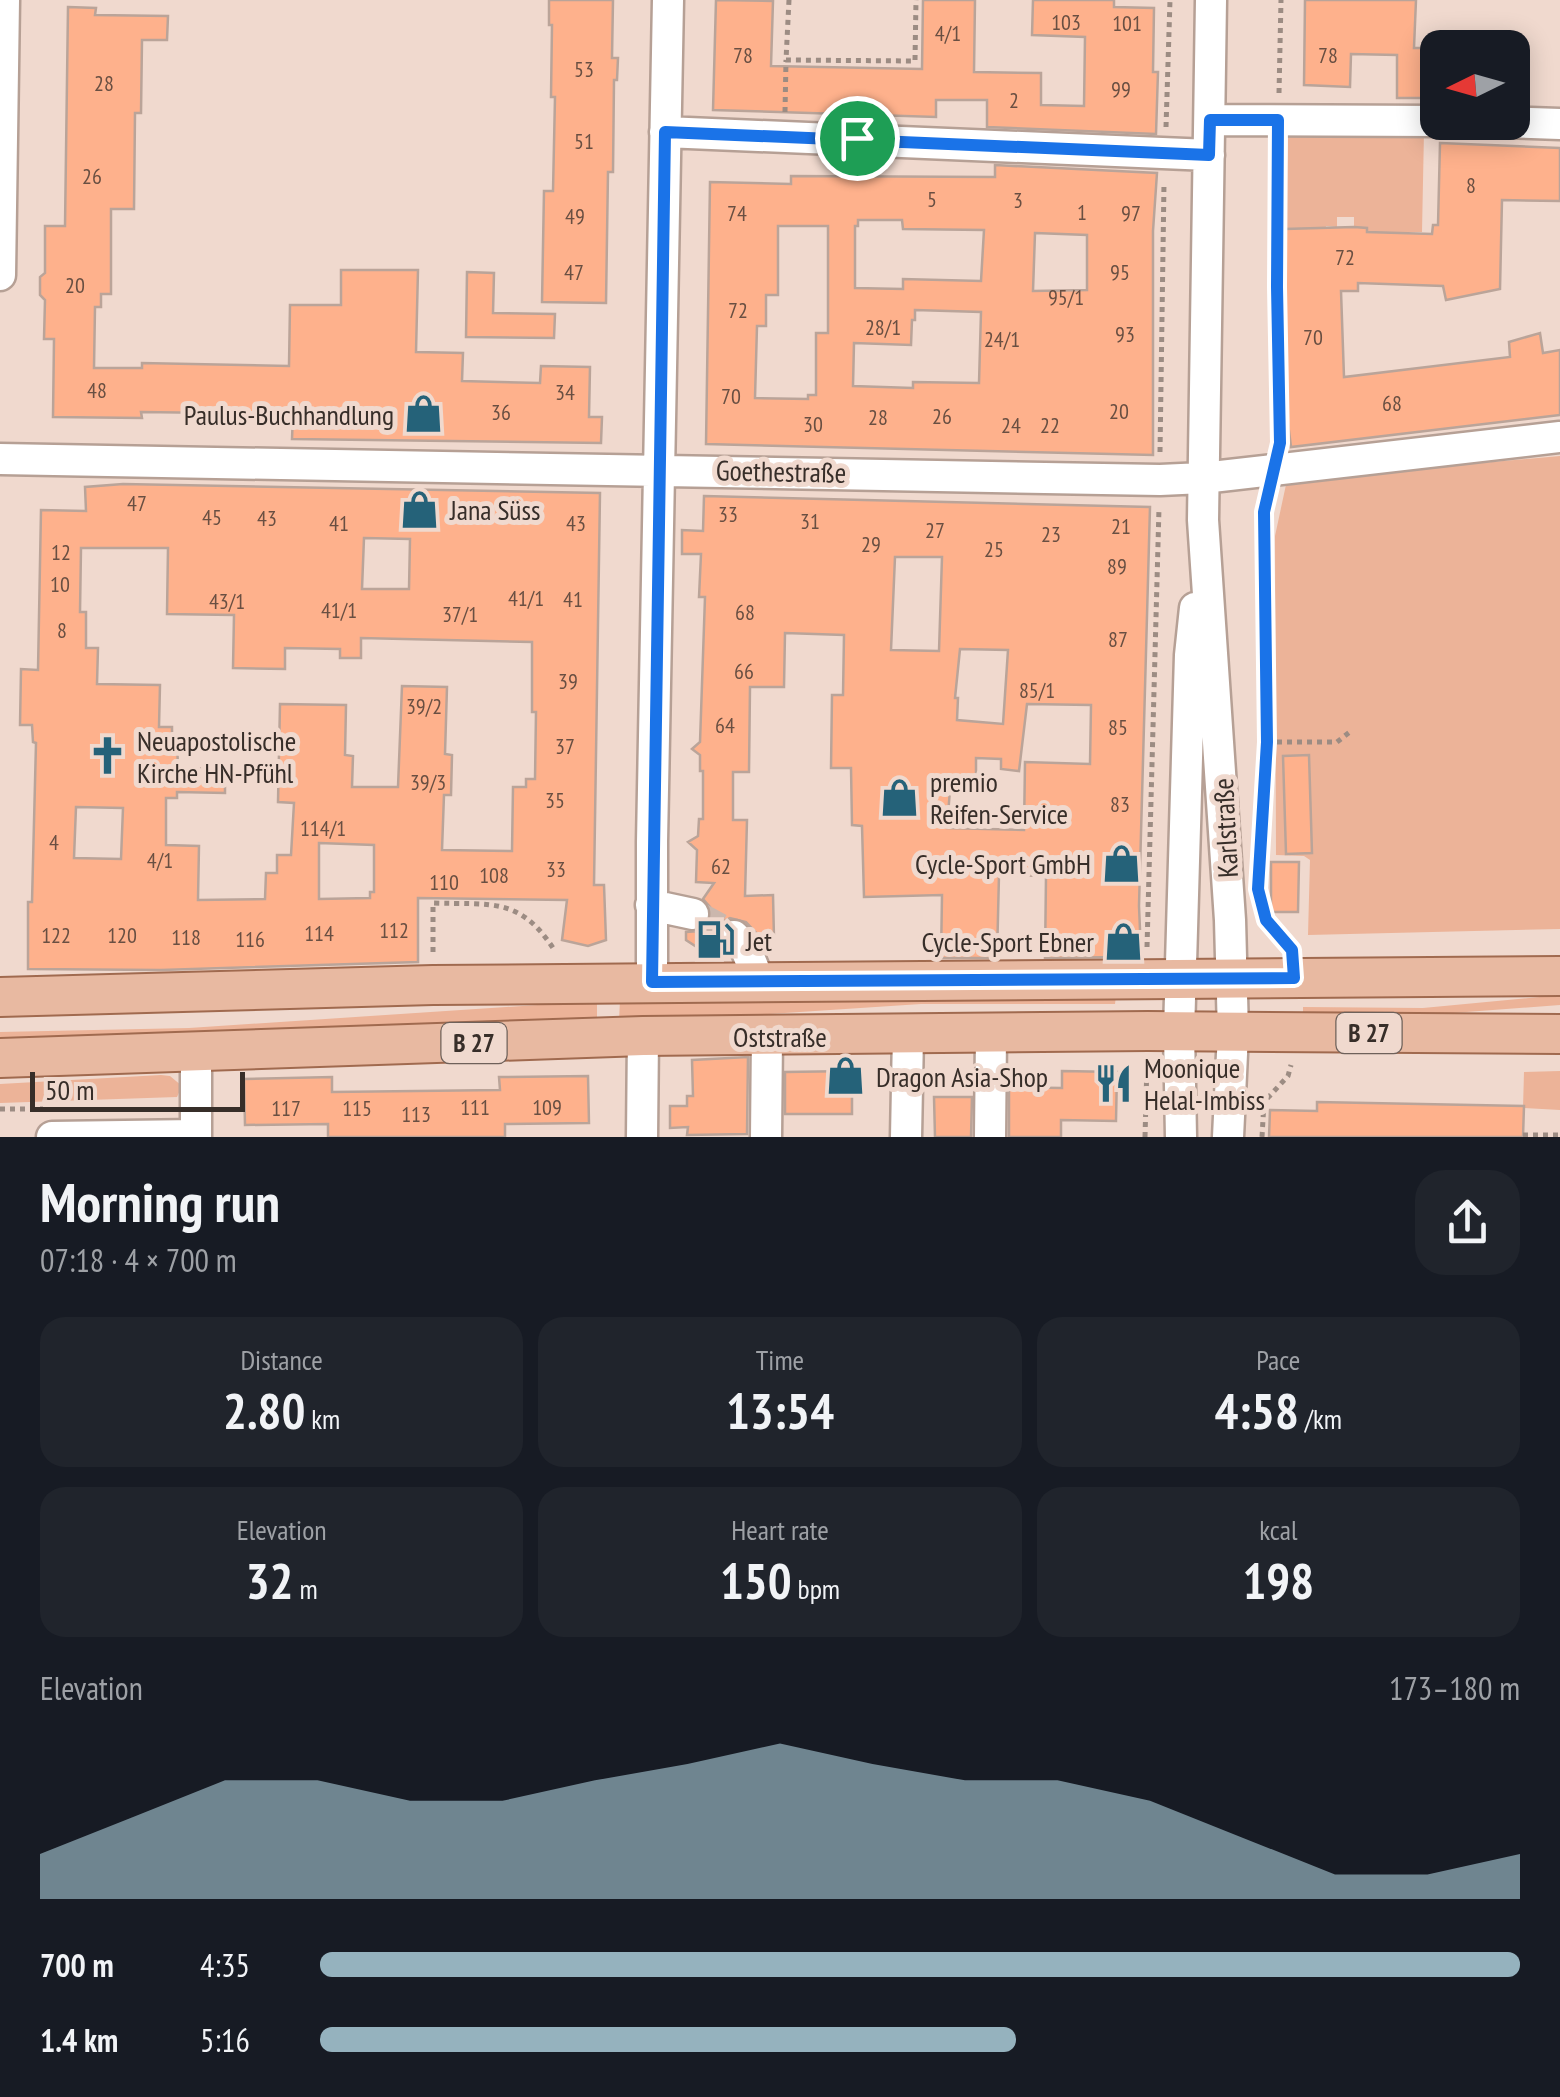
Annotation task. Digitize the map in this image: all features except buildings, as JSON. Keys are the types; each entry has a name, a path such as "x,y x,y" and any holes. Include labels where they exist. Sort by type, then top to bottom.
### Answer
{"main road":[{"name":"Oststraße","path":"0,996 433,984 1560,976"},
{"name":"Oststraße","path":"0,1058 643,1036 1560,1034"}],"street":[{"path":"0,275 4,0"},
{"path":"652,982 668,0"},
{"name":"Karlstraße","path":"1211,0 1203,520 1226,831 1232,979 1234,1033 1228,1137"},
{"path":"1210,120 1420,121"},
{"path":"1530,123 1560,124"},
{"path":"665,132 1209,155"},
{"name":"Goethestraße","path":"0,459 1160,480 1560,437"},
{"name":"Karlstraße","path":"1181,1137 1163,1032 1163,979 1203,520"},
{"path":"651,905 693,914"},
{"path":"734,936 745,947 759,981"},
{"path":"906,1137 908,1035"},
{"path":"990,1137 991,1035"},
{"path":"642,1137 643,1036"},
{"path":"766,1137 767,1036"},
{"path":"52,1137 196,1136 196,1054"}],"path":[{"path":"785,136 789,0"},
{"path":"786,60 915,61 916,0"},
{"path":"1163,979 1160,480 1170,0"},
{"path":"1258,889 1267,742 1263,526 1280,443 1277,287 1281,0"},
{"path":"1267,742 1337,742 1351,732"},
{"path":"433,984 433,903 506,906 540,929 576,984"},
{"path":"1260,906 1266,920 1292,950 1294,978"},
{"path":"1144,1137 1163,1032"},
{"path":"1262,1137 1264,1102 1288,1076 1292,1033"},
{"path":"1523,1134 1560,1135"}],"shaded area":[{"path":"1295,129 1420,131 1420,140 1424,140 1422,232 1367,232 1367,228 1354,227 1354,217 1337,217 1337,227 1326,226 1325,230 1285,229 1288,136"},
{"path":"1560,456 1560,929 1308,935 1310,860 1304,856 1276,855 1275,536 1287,480"},
{"path":"1560,995 1560,1005 1400,1017 1303,1019 1303,1007 1423,1008"},
{"path":"1116,996 1115,1004 921,1004 619,1021 620,1000"},
{"path":"597,1001 597,1021 0,1041 0,1032 189,1028"},
{"path":"1560,1071 1560,1110 1523,1108 1524,1072"},
{"path":"170,1076 182,1086 177,1097 0,1103 0,1084"}],"tunnel":[{"path":"693,914 734,936"}],"place":[{"name":"Paulus-Buchhandlung","path":"424,414"},
{"name":"Jana Süss","path":"420,509"},
{"name":"Neuapostolische Kirche HN-Pfühl","path":"107,756"},
{"name":"premio Reifen-Service","path":"900,797"},
{"name":"Cycle-Sport GmbH","path":"1121,863"},
{"name":"Jet","path":"716,940"},
{"name":"Cycle-Sport Ebner","path":"1124,941"},
{"name":"Dragon Asia-Shop","path":"846,1076"},
{"name":"Moonique Helal-Imbiss","path":"1114,1083"}],"route":[{"path":"1210,120 1278,120 1280,443 1263,526 1267,742 1258,889 1266,920 1292,950 1294,978 652,982 665,132 857,138 1209,155 1210,120"}]}
